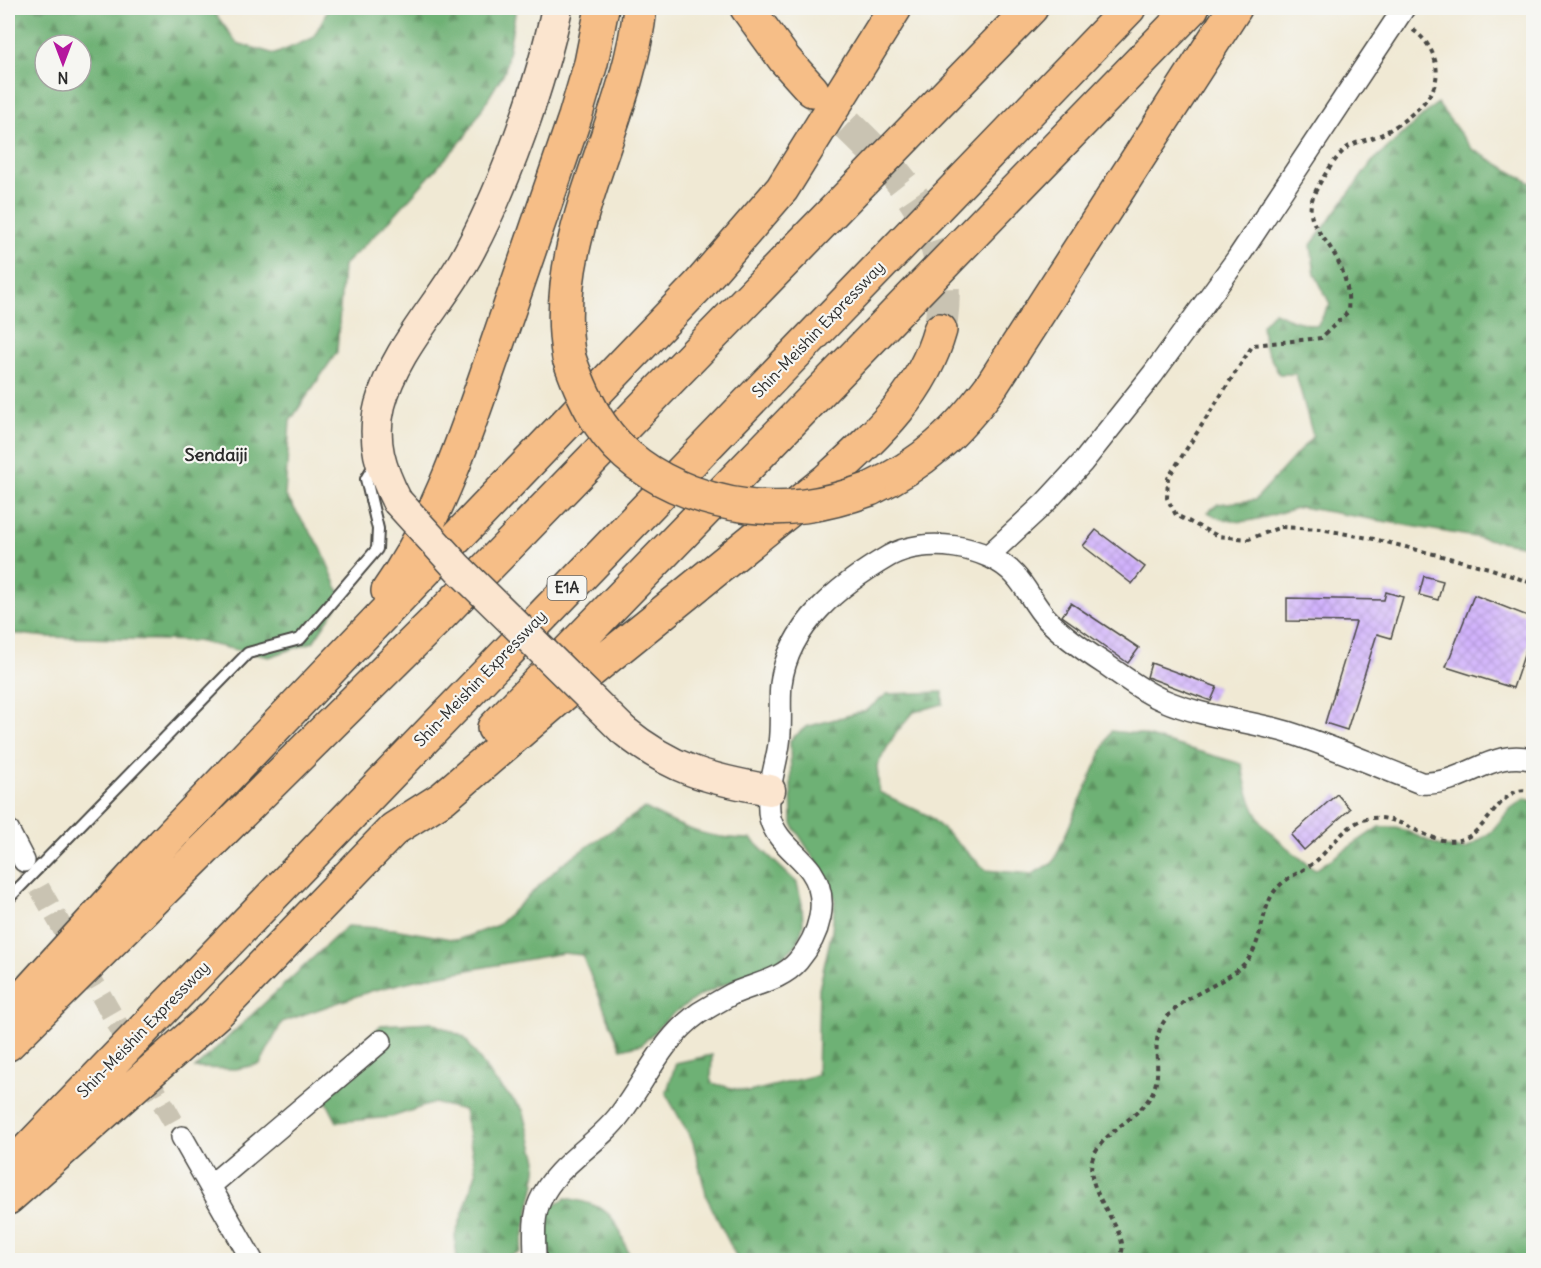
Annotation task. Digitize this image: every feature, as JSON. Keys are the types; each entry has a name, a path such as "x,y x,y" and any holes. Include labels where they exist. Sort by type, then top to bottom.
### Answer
{"highway":[{"path":"300,700 390,588 438,501 464,440 575,117 591,63 602,8"},
{"path":"640,8 629,70 570,259 564,296 564,329 569,357 582,395 601,426 626,453 656,475 694,493 730,503 767,508 834,501 870,489 904,472 936,449 972,412 992,385 1235,8"},
{"path":"747,8 785,60 812,90"},
{"path":"8,1014 163,844 300,700 615,376 782,189 895,8"},
{"path":"8,1044 439,617 1031,8"},
{"name":"Shin-Meishin Expressway","path":"8,1170 1130,8"},
{"path":"8,1198 217,1013 394,829 572,651 1192,8"},
{"path":"394,829 443,798 587,674 827,480 863,447 904,404 921,379 940,330"}],"street":[{"path":"557,8 533,92 499,190 469,254 402,357 382,398 376,435 378,459 397,501 458,568 623,730 650,753 716,781 770,789"},
{"path":"989,555 1045,503 1083,462 1153,374 1237,259 1400,14"},
{"path":"535,1260 537,1206 546,1188 620,1115 658,1053 680,1027 732,994 772,980 788,970 811,944 822,910 820,890 812,873 776,833 769,815 770,789 783,708 781,687 785,664 796,639 815,611 866,571 894,553 925,547 960,548 989,555 1014,573 1046,618 1074,642 1161,700 1239,723 1285,731 1421,783 1438,784 1455,780 1499,758 1533,760"},
{"path":"8,830 24,861"},
{"path":"210,1186 381,1041"},
{"path":"182,1137 252,1260"}],"lane":[{"path":"8,899 248,653 300,639 377,549 378,529 366,479 378,459"}],"path":[{"path":"1400,14 1422,36 1436,59 1433,89 1414,112 1385,133 1348,147 1333,162 1311,202 1312,222 1334,253 1350,293 1348,312 1321,338 1253,345 1168,478 1167,498 1176,515 1218,536 1249,539 1281,527 1320,529 1489,568 1533,584"},
{"path":"1117,1260 1121,1256 1122,1239 1100,1202 1094,1184 1092,1163 1097,1149 1146,1104 1155,1084 1155,1040 1165,1019 1198,993 1235,971 1252,954 1272,895 1281,884 1315,862 1351,827 1363,820 1392,818 1443,840 1461,839 1488,821 1506,796 1516,791 1533,793"}],"green space":[{"path":"8,8 211,8 237,43 275,54 313,38 329,8 516,8 505,71 464,138 389,221 343,266 337,352 290,421 285,495 321,548 342,599 313,642 269,657 196,641 48,637 8,633"},
{"path":"1437,103 1472,149 1531,183 1533,188 1533,547 1301,507 1253,520 1230,521 1219,518 1208,512 1218,504 1255,500 1313,436 1296,374 1279,374 1264,345 1262,325 1274,312 1292,320 1317,326 1330,304 1315,274 1311,245 1372,162"},
{"path":"943,692 943,704 914,712 895,734 877,765 879,792 929,816 986,870 1032,874 1053,863 1111,731 1139,734 1242,764 1246,785 1257,815 1274,836 1315,870 1379,827 1397,827 1440,846 1466,849 1491,832 1511,808 1526,798 1533,802 1533,1260 738,1260 707,1198 693,1142 666,1094 676,1063 712,1055 711,1083 749,1092 817,1075 819,989 832,931 835,898 825,876 792,824 790,740 806,727 865,711 887,694"},
{"path":"645,808 672,822 709,835 751,839 797,883 802,904 803,925 798,943 781,959 699,996 670,1016 642,1044 621,1049 582,955 563,953 424,978 371,991 282,1022 260,1064 236,1069 195,1068 347,926 394,929 457,940 498,925 563,863"},
{"path":"431,1022 464,1037 494,1080 523,1110 537,1160 535,1183 520,1252 498,1260 457,1260 455,1237 476,1173 464,1110 434,1103 392,1117 337,1122 323,1095 350,1056 381,1025"},
{"path":"566,1198 594,1205 610,1216 621,1233 631,1260 549,1260 546,1238 547,1209"}],"building":[{"path":"1096,530 1145,567 1132,584 1083,546"},
{"path":"1424,576 1443,581 1438,600 1419,595"},
{"path":"1386,592 1403,597 1391,638 1377,634 1347,730 1325,723 1356,622 1287,621 1287,598 1384,600"},
{"path":"1474,595 1533,618 1533,629 1513,688 1446,667"},
{"path":"1071,603 1139,648 1128,663 1062,616"},
{"path":"1151,663 1217,687 1211,701 1147,677"},
{"path":"1337,794 1350,809 1304,850 1291,835"}],"tunnel":[{"path":"812,90 890,168 911,194 928,223 939,254 943,289 940,330"},
{"path":"24,861 182,1137"}],"district":[{"name":"Sendaiji","path":"216,455"}]}
